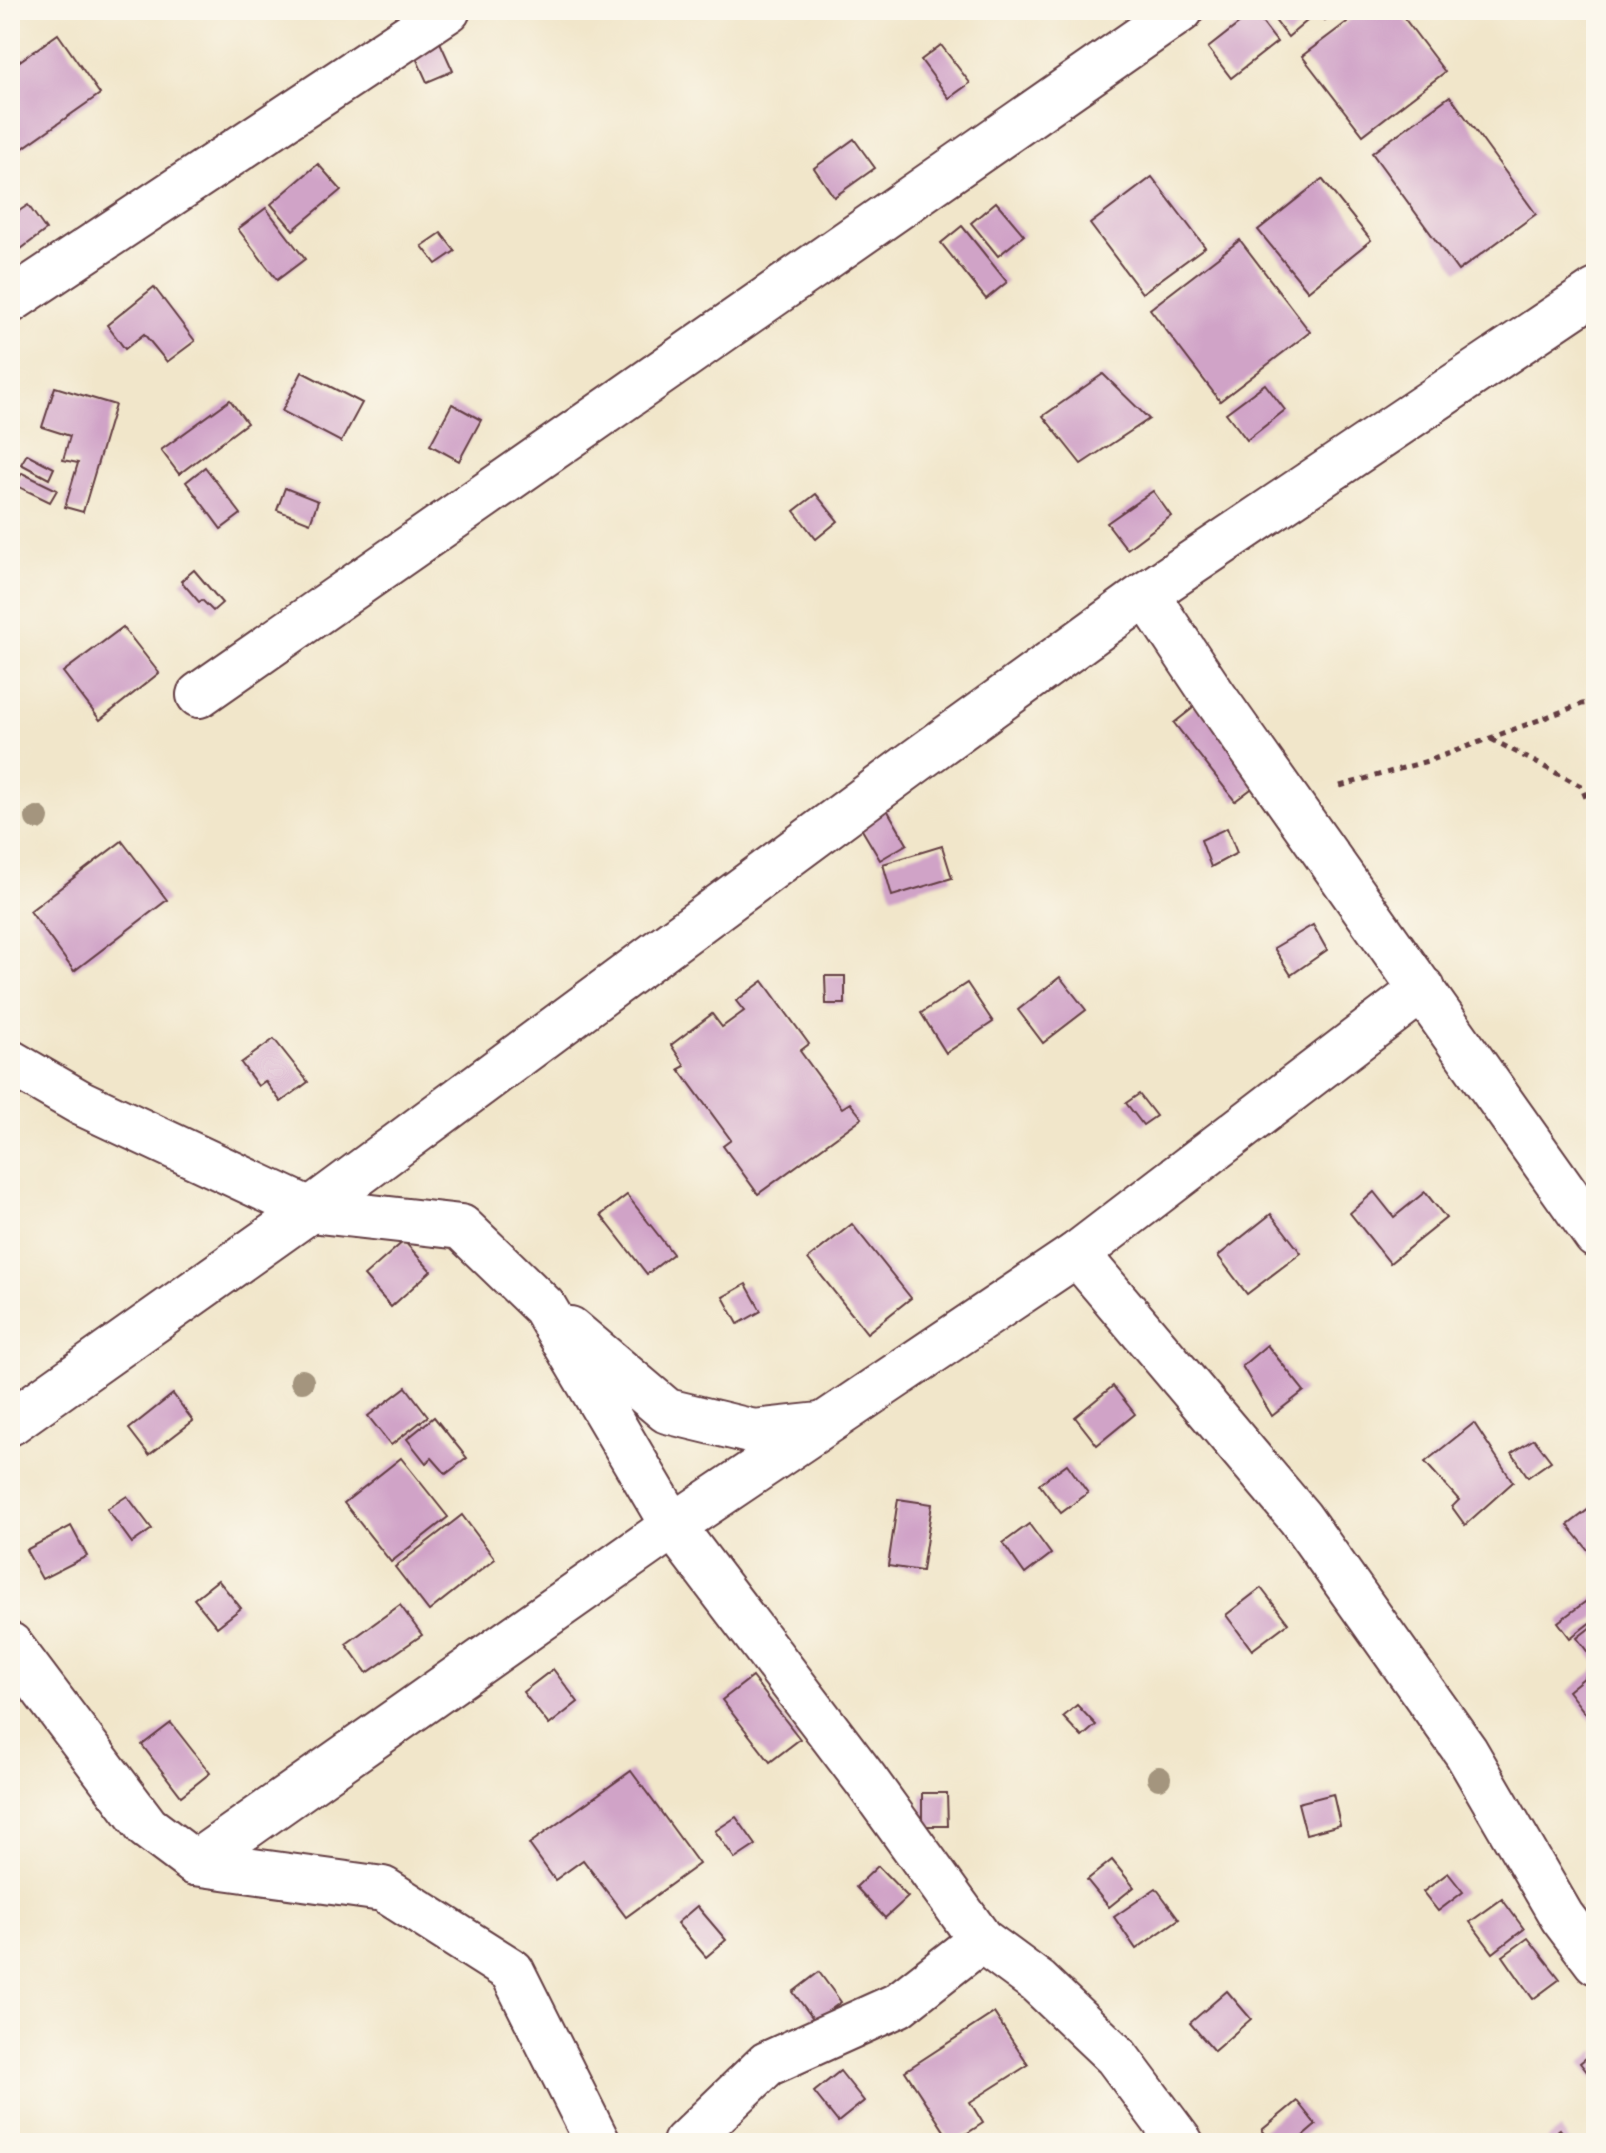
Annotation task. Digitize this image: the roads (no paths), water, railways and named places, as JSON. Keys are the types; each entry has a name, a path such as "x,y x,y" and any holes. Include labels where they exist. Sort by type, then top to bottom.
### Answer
{"street":[{"path":"10,301 448,10"},
{"path":"199,695 1181,10"},
{"path":"10,1423 310,1210 900,772 1146,594 1596,291"},
{"path":"1146,594 1596,1236"},
{"path":"195,1863 673,1526 1077,1254 1423,989"},
{"path":"10,1062 81,1103 310,1210 461,1227 544,1307 667,1411 754,1432 827,1424"},
{"path":"1077,1254 1300,1518 1466,1752 1562,1917 1596,1962"},
{"path":"544,1307 673,1526 865,1779 981,1940 1038,1982 1116,2056 1181,2143"},
{"path":"10,1645 147,1827 195,1863 383,1889 512,1971 598,2143"},
{"path":"685,2143 767,2064 898,2005 981,1940"}]}
